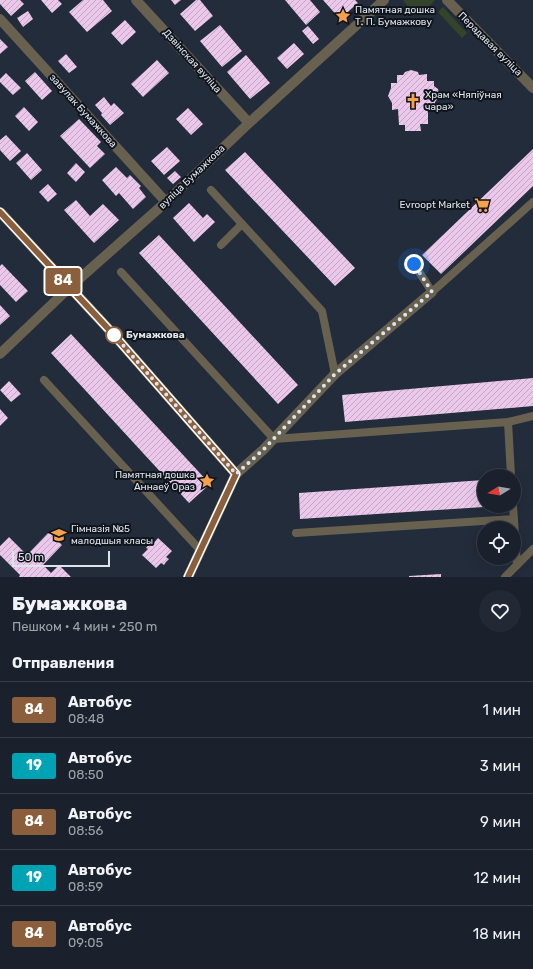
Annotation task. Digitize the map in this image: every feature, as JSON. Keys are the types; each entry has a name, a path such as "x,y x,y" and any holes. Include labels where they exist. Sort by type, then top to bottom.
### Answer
{"street":[{"name":"Дзвінская вуліца","path":"136,0 248,123"},
{"name":"вуліца Бумажкова","path":"0,354 70,288 166,202 248,123 384,0"},
{"name":"Перадавая вуліца","path":"446,0 533,88"},
{"name":"завулак Бумажкова","path":"0,19 166,202"},
{"path":"0,212 114,335 236,474"},
{"path":"188,577 236,474 274,439 335,374 432,292"}],"lane":[{"path":"211,190 322,311 335,374"},
{"path":"414,264 432,292 533,202"},
{"path":"221,245 242,224"},
{"path":"121,272 274,439 508,422 533,416"},
{"path":"44,380 201,550"},
{"path":"508,422 511,469"},
{"path":"296,534 514,519 514,513"},
{"path":"521,561 533,549"},
{"path":"505,577 517,565"}],"green space":[{"path":"403,0 435,0 421,14 413,11"},
{"path":"443,7 467,33 462,38 438,12"}],"building":[{"path":"0,0 20,0 24,4 11,16 0,4"},
{"path":"41,0 58,0 62,4 52,13"},
{"path":"83,0 103,0 112,11 87,32 69,12"},
{"path":"171,0 181,0 175,5"},
{"path":"196,0 200,0 213,16 195,31 180,14"},
{"path":"285,0 310,0 320,12 306,25"},
{"path":"323,0 355,0 358,3 340,19"},
{"path":"28,11 33,19 23,27 17,18"},
{"path":"125,20 136,32 122,45 111,33"},
{"path":"220,25 242,51 222,67 200,41"},
{"path":"308,26 319,39 313,44 302,31"},
{"path":"0,39 8,47 0,54"},
{"path":"294,43 304,54 287,69 277,58"},
{"path":"66,54 77,67 69,73 58,61"},
{"path":"246,55 270,83 250,99 227,72"},
{"path":"157,60 169,73 143,97 131,84"},
{"name":"Храм «Няпіўная чара»","path":"411,70 418,72 419,75 427,74 427,81 434,81 434,86 438,89 439,93 439,97 435,102 435,109 428,109 428,124 420,124 421,131 405,131 405,125 399,125 398,109 392,110 392,103 388,96 391,83 397,83 397,75 403,75 405,72"},
{"path":"35,72 52,91 42,100 25,81"},
{"path":"6,73 21,88 13,95 0,82 0,79"},
{"path":"104,97 111,106 114,103 124,113 110,125 95,105"},
{"path":"24,107 38,122 29,131 15,116"},
{"path":"188,108 203,124 191,135 176,119"},
{"path":"79,119 101,142 97,146 105,154 90,168 60,136"},
{"path":"6,135 21,151 10,161 0,150 0,140"},
{"path":"167,147 180,161 164,175 151,161"},
{"path":"533,149 533,186 441,274 422,255"},
{"path":"245,152 355,268 335,286 225,170"},
{"path":"27,153 42,170 31,180 16,163"},
{"path":"76,163 85,172 76,182 67,173"},
{"path":"116,167 127,178 130,175 141,186 139,188 146,197 133,209 119,193 116,196 102,180"},
{"path":"175,171 181,177 173,184 167,178"},
{"path":"48,184 57,194 48,202 39,192"},
{"path":"76,200 90,216 103,204 119,220 94,243 64,210"},
{"path":"189,203 203,218 207,214 215,222 194,242 173,218"},
{"path":"159,235 298,385 278,404 139,253"},
{"path":"2,264 28,291 16,302 0,285 0,266"},
{"path":"0,305 10,316 0,325"},
{"path":"71,334 210,484 189,503 51,353"},
{"path":"533,378 533,406 345,422 342,395"},
{"path":"9,381 21,394 11,402 0,390"},
{"path":"0,409 8,418 0,426"},
{"path":"477,480 477,507 300,519 299,493"},
{"path":"49,532 62,545 43,565 51,573 59,565 71,577 19,577 20,575 0,555 0,546 9,537 27,555"},
{"path":"158,538 172,551 166,557 169,559 164,565 161,563 156,568 142,555 148,549 146,548 151,542 153,544"},
{"path":"441,574 441,577 409,577 409,576"}],"bus line":[{"name":"84","path":"0,212 114,335 236,474 188,577"}],"place":[{"name":"Памятная дошка Т. П. Бумажкову","path":"343,16"},
{"name":"Храм «Няпіўная чара»","path":"413,101"},
{"name":"Evroopt Market","path":"482,205"},
{"name":"Бумажкова","path":"114,335"},
{"name":"Памятная дошка Аннаеў Ораз","path":"207,481"},
{"name":"Гімназія №5 малодшыя класы","path":"59,535"}],"route":[{"path":"114,335 236,474 274,439 335,374 432,292 414,264"}]}
